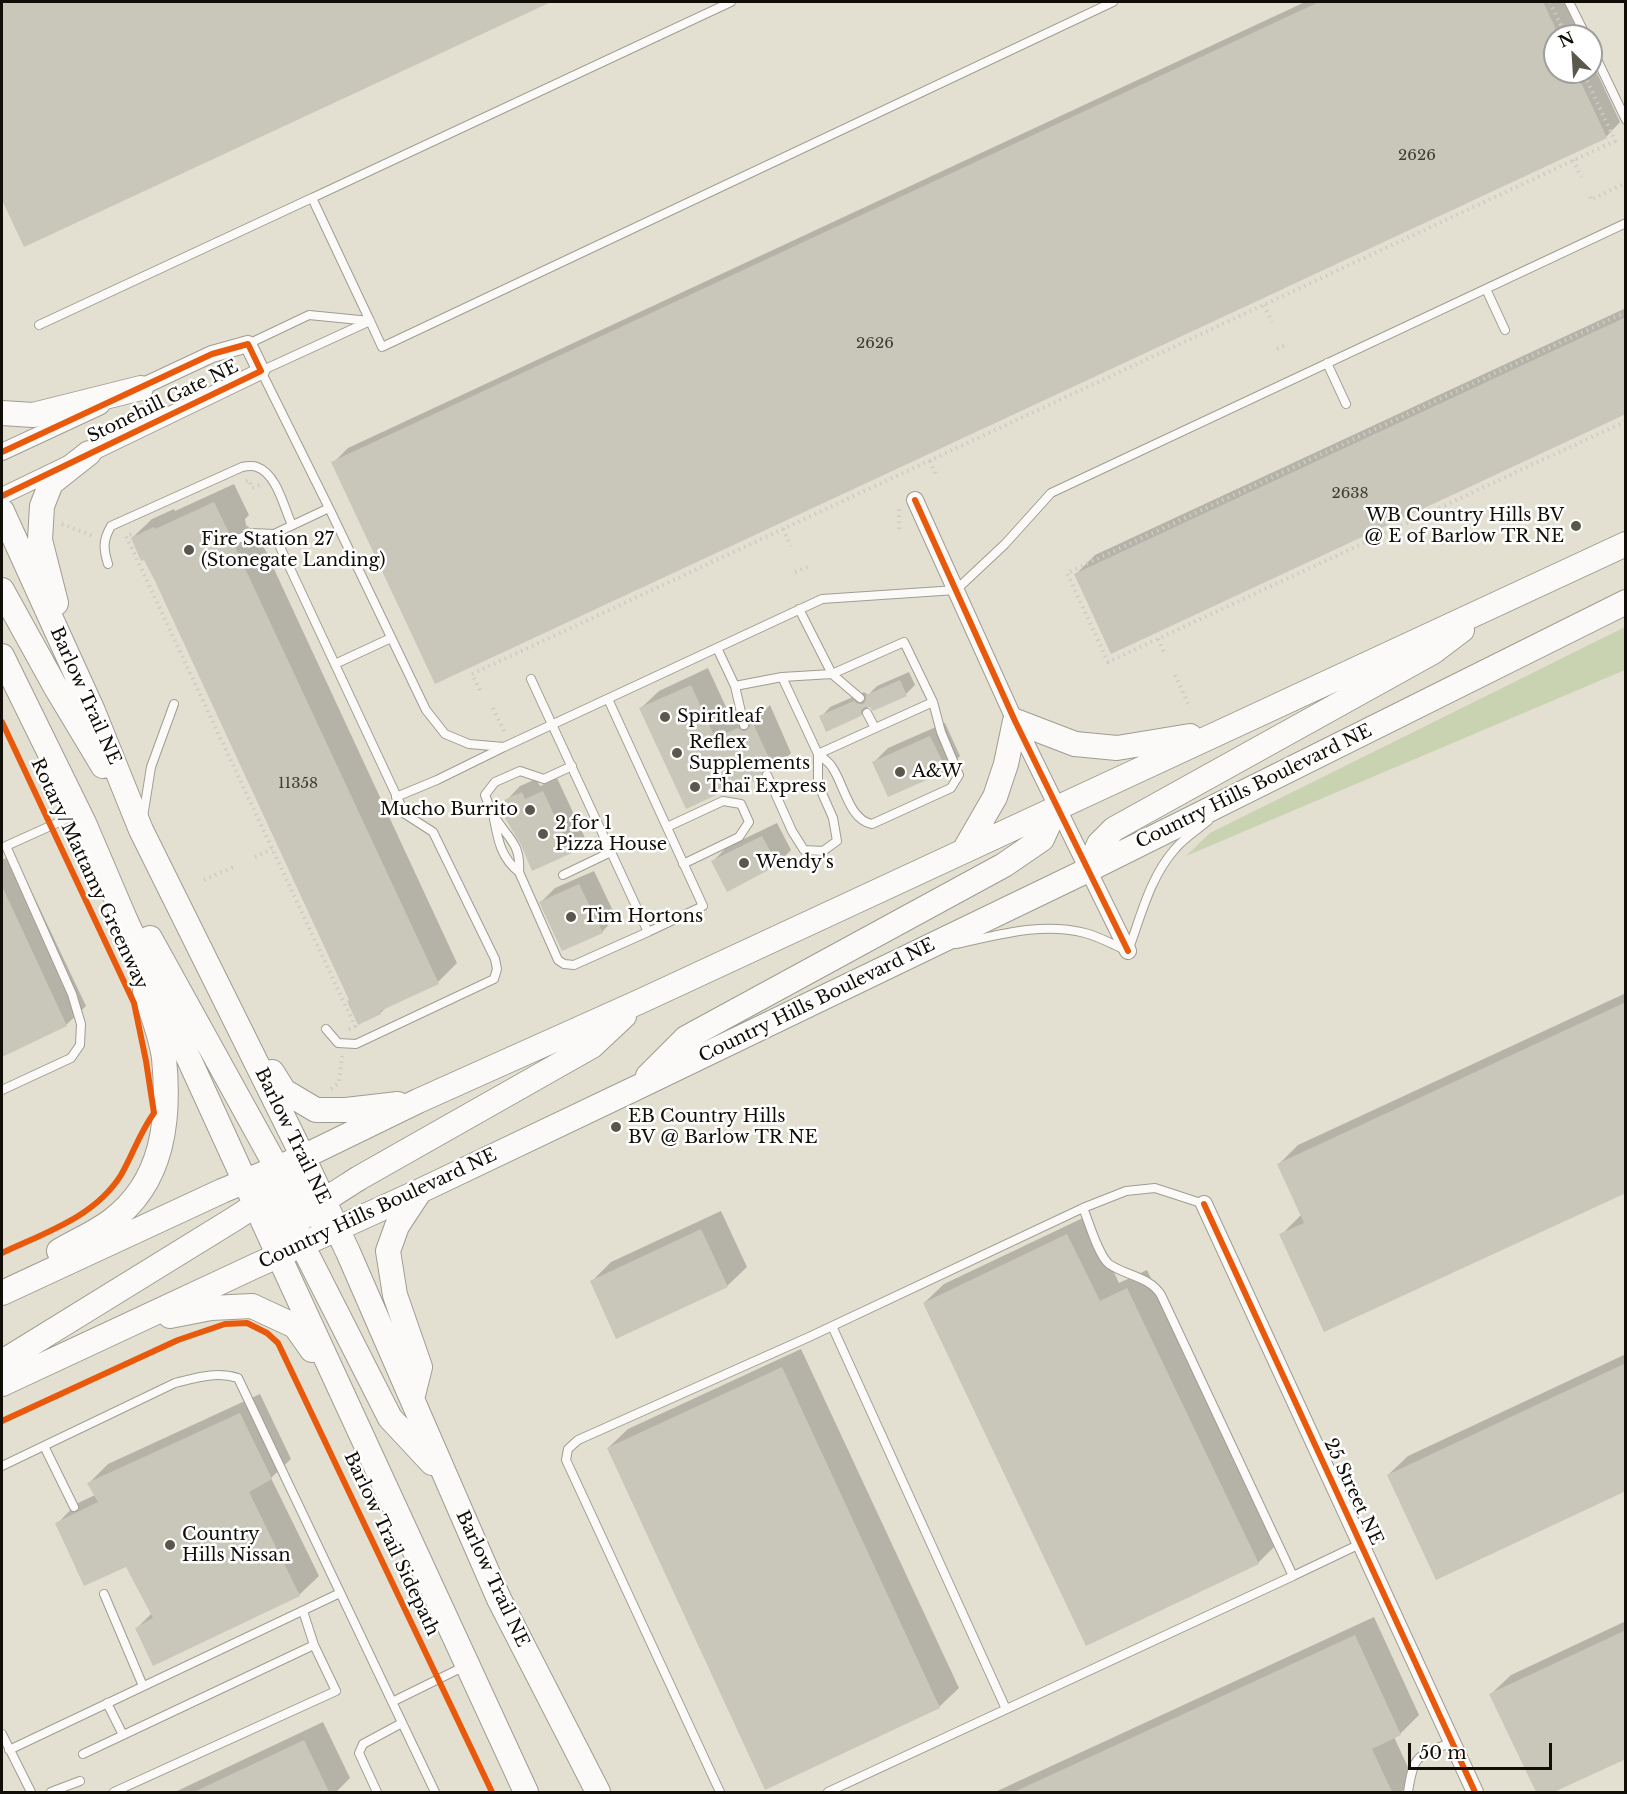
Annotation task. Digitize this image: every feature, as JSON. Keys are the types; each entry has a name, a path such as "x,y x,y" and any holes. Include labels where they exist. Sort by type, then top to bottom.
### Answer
{"main road":[{"path":"2,413 33,415 141,387"},
{"path":"69,658 40,540 42,506 51,483 89,453"},
{"name":"Barlow Trail NE","path":"2,512 93,711 141,830 303,1157 308,1221 336,1228 383,1329 499,1599 598,1792"},
{"path":"2,1362 262,1200 281,1174 303,1157 418,1101 641,1001 964,849 1626,544"},
{"path":"2,590 55,686 141,830"},
{"name":"Country Hills Boulevard NE","path":"2,1384 279,1255 308,1221 336,1228 420,1191 1088,870 1626,602"},
{"path":"1088,870 1099,844 1114,829 1433,652 1498,603"},
{"path":"2,656 82,817 308,1221 390,1418 445,1476"},
{"path":"964,849 994,797 1006,764 1015,721 1075,744 1117,748 1219,732"},
{"path":"636,1088 686,1038 993,870 1042,839 1058,806"},
{"path":"82,817 125,919 246,1181 262,1200 279,1255 526,1792"},
{"path":"2,1285 111,1221 134,1198 151,1172 162,1145 166,1113 164,1056 125,919"},
{"path":"308,1221 359,1178 592,1046 641,1001"},
{"path":"229,1007 284,1091 316,1110 346,1110 418,1101"},
{"path":"2,1293 246,1181 281,1174"},
{"path":"412,1399 420,1367 395,1295 388,1251 397,1226 420,1191"},
{"path":"262,1200 308,1221"},
{"path":"132,1324 212,1308 252,1306 295,1326 347,1401"},
{"path":"509,1756 534,1780 541,1792"}],"street":[{"name":"Stonehill Gate NE","path":"2,452 212,354 248,344 261,371 2,496"},
{"path":"915,500 1015,721 1128,951"},
{"name":"25 Street NE","path":"1204,1204 1475,1792"}],"lane":[{"path":"39,326 731,2"},
{"path":"312,198 382,347 1113,2"},
{"path":"1569,2 1580,24"},
{"path":"1603,72 1626,120"},
{"path":"396,797 437,780 822,599 956,590 1005,544 1051,493 1626,223"},
{"path":"1486,289 1505,330"},
{"path":"248,344 309,315 370,321"},
{"path":"370,321 261,371 426,710 445,734 468,744 504,747"},
{"path":"1327,363 1346,404"},
{"path":"108,564 103,550 105,537 111,526 242,467 255,465 266,472 274,483 292,525"},
{"path":"233,541 252,533 274,534 329,508"},
{"path":"274,534 396,797 405,814 433,832 495,959 497,969 494,979 356,1044 338,1043 326,1029"},
{"path":"799,609 832,674 860,698"},
{"path":"335,664 392,638"},
{"path":"735,686 782,677 832,674 904,642 933,702 941,732 959,775 951,788 873,824 865,823 854,811 831,765 818,754 782,677"},
{"path":"717,648 735,686 744,725"},
{"path":"531,679 648,932"},
{"path":"494,816 498,843 509,864 519,872 558,960 564,963 574,965 703,906 608,699"},
{"path":"818,754 933,702"},
{"path":"141,830 151,767 174,704"},
{"path":"867,713 875,728"},
{"path":"767,775 792,831 804,850 823,851 837,841 832,818 818,784 818,754"},
{"path":"519,872 520,858 511,838 494,816 485,795 495,782 520,771 544,779 572,766"},
{"path":"917,953 1042,928 1086,934 1128,951 1153,882 1162,866 1176,847 1241,794"},
{"path":"667,827 723,801 741,804 749,822 739,837 683,864"},
{"path":"4,848 82,817"},
{"path":"2,836 4,848 72,994 81,1024 80,1045 71,1058 2,1090"},
{"path":"563,875 611,852"},
{"path":"720,1792 566,1460 568,1449 578,1440 832,1326 1083,1208 1126,1191 1155,1188 1204,1204"},
{"path":"1083,1208 1102,1255 1108,1263 1149,1282 1161,1295 1293,1576"},
{"path":"832,1326 1006,1709"},
{"path":"2,1466 175,1383 203,1376 225,1374 238,1378 435,1792"},
{"path":"44,1446 74,1507"},
{"path":"828,1792 1360,1544"},
{"path":"9,1750 340,1593"},
{"path":"104,1594 143,1686"},
{"path":"114,1792 336,1691 314,1645 303,1611"},
{"path":"83,1754 314,1645"},
{"path":"392,1702 467,1665"},
{"path":"107,1703 123,1735"},
{"path":"377,1792 359,1753 363,1744 402,1723"},
{"path":"2,1734 31,1792"},
{"path":"1408,1792 1411,1769 1416,1759 1452,1742"},
{"path":"51,1792 80,1781"}],"path":[{"path":"1550,2 1560,24"},
{"path":"480,690 472,674 1615,141 1589,84"},
{"path":"1574,160 1581,177"},
{"path":"1590,197 1591,200 1626,183"},
{"path":"1418,226 1421,231"},
{"path":"1264,305 1272,322"},
{"path":"1626,312 1066,573 1108,662 1626,421"},
{"path":"1277,349 1282,344 1288,344"},
{"path":"930,461 937,477"},
{"path":"238,484 249,480 252,488 262,484"},
{"path":"899,507 899,529"},
{"path":"53,520 93,536"},
{"path":"783,529 791,546"},
{"path":"136,531 126,536 355,1026 344,1034"},
{"path":"117,545 128,540"},
{"path":"795,572 808,567"},
{"path":"149,584 155,581"},
{"path":"1158,639 1166,655"},
{"path":"1174,675 1190,708"},
{"path":"493,708 504,731"},
{"path":"255,857 272,849"},
{"path":"204,880 236,866"},
{"path":"330,1090 339,1083 342,1056"}],"green space":[{"path":"1625,627 1625,670 1186,856 1210,833"}],"building":[{"path":"2,2 551,2 24,247 2,200"},
{"path":"1319,2 1543,2 1554,24 1543,24 1543,84 1582,84 1607,138 435,684 331,462"},
{"path":"1626,317 1626,414 1111,654 1074,574"},
{"path":"214,502 230,535 227,544 235,547 439,984 380,1011 381,1014 358,1025 347,1001 349,1000 155,581 144,560 141,561 131,538"},
{"path":"900,680 907,696 873,711 870,707 865,707 861,710 861,716 826,732 819,716 854,701 863,704 866,695"},
{"path":"691,685 715,738 738,728 746,731 752,721 775,771 765,769 761,778 753,782 751,779 686,809 639,708"},
{"path":"930,736 947,771 888,797 872,762"},
{"path":"543,791 572,853 532,871 521,845 501,811 508,808 504,800 522,792 525,799"},
{"name":"Wendy's","path":"762,836 778,865 727,892 711,861"},
{"name":"Tim Hortons","path":"579,884 603,933 562,951 539,902"},
{"path":"2,886 67,1026 2,1057"},
{"path":"1626,1002 1626,1193 1324,1332 1279,1234 1304,1223 1277,1164"},
{"path":"701,1229 728,1287 616,1339 590,1281"},
{"path":"1067,1234 1100,1301 1127,1288 1259,1564 1086,1646 923,1303"},
{"path":"1626,1363 1626,1491 1436,1580 1387,1475"},
{"path":"782,1367 940,1708 765,1790 607,1448"},
{"name":"Country Hills Nissan","path":"240,1413 272,1479 249,1492 300,1596 153,1666 135,1628 153,1618 126,1567 84,1586 55,1523 98,1502 87,1483"},
{"path":"1626,1630 1626,1759 1554,1792 1536,1792 1489,1694"},
{"path":"1355,1635 1401,1735 1372,1749 1392,1792 1014,1792"},
{"path":"304,1740 329,1792 194,1792"}],"cycle path":[{"path":"2,452 212,354 248,344 261,371 2,496"},
{"path":"915,500 1015,721 1128,951"},
{"name":"Rotary/Mattamy Greenway","path":"2,722 134,1003 154,1113 121,1175 97,1202 68,1222 2,1253"},
{"path":"1204,1204 1475,1792"},
{"name":"Barlow Trail Sidepath","path":"2,1421 178,1340 225,1324 247,1323 267,1333 278,1343 492,1792"}],"place":[{"name":"WB Country Hills BV @ E of Barlow TR NE","path":"1576,526"},
{"name":"Fire Station 27 (Stonegate Landing)","path":"189,550"},
{"name":"Spiritleaf","path":"665,717"},
{"name":"Reflex Supplements","path":"677,753"},
{"name":"A&W","path":"900,772"},
{"name":"Thaï Express","path":"695,787"},
{"name":"Mucho Burrito","path":"530,810"},
{"name":"2 for 1 Pizza House","path":"543,834"},
{"name":"Wendy's","path":"744,863"},
{"name":"Tim Hortons","path":"571,917"},
{"name":"EB Country Hills BV @ Barlow TR NE","path":"616,1127"},
{"name":"Country Hills Nissan","path":"170,1545"}]}
